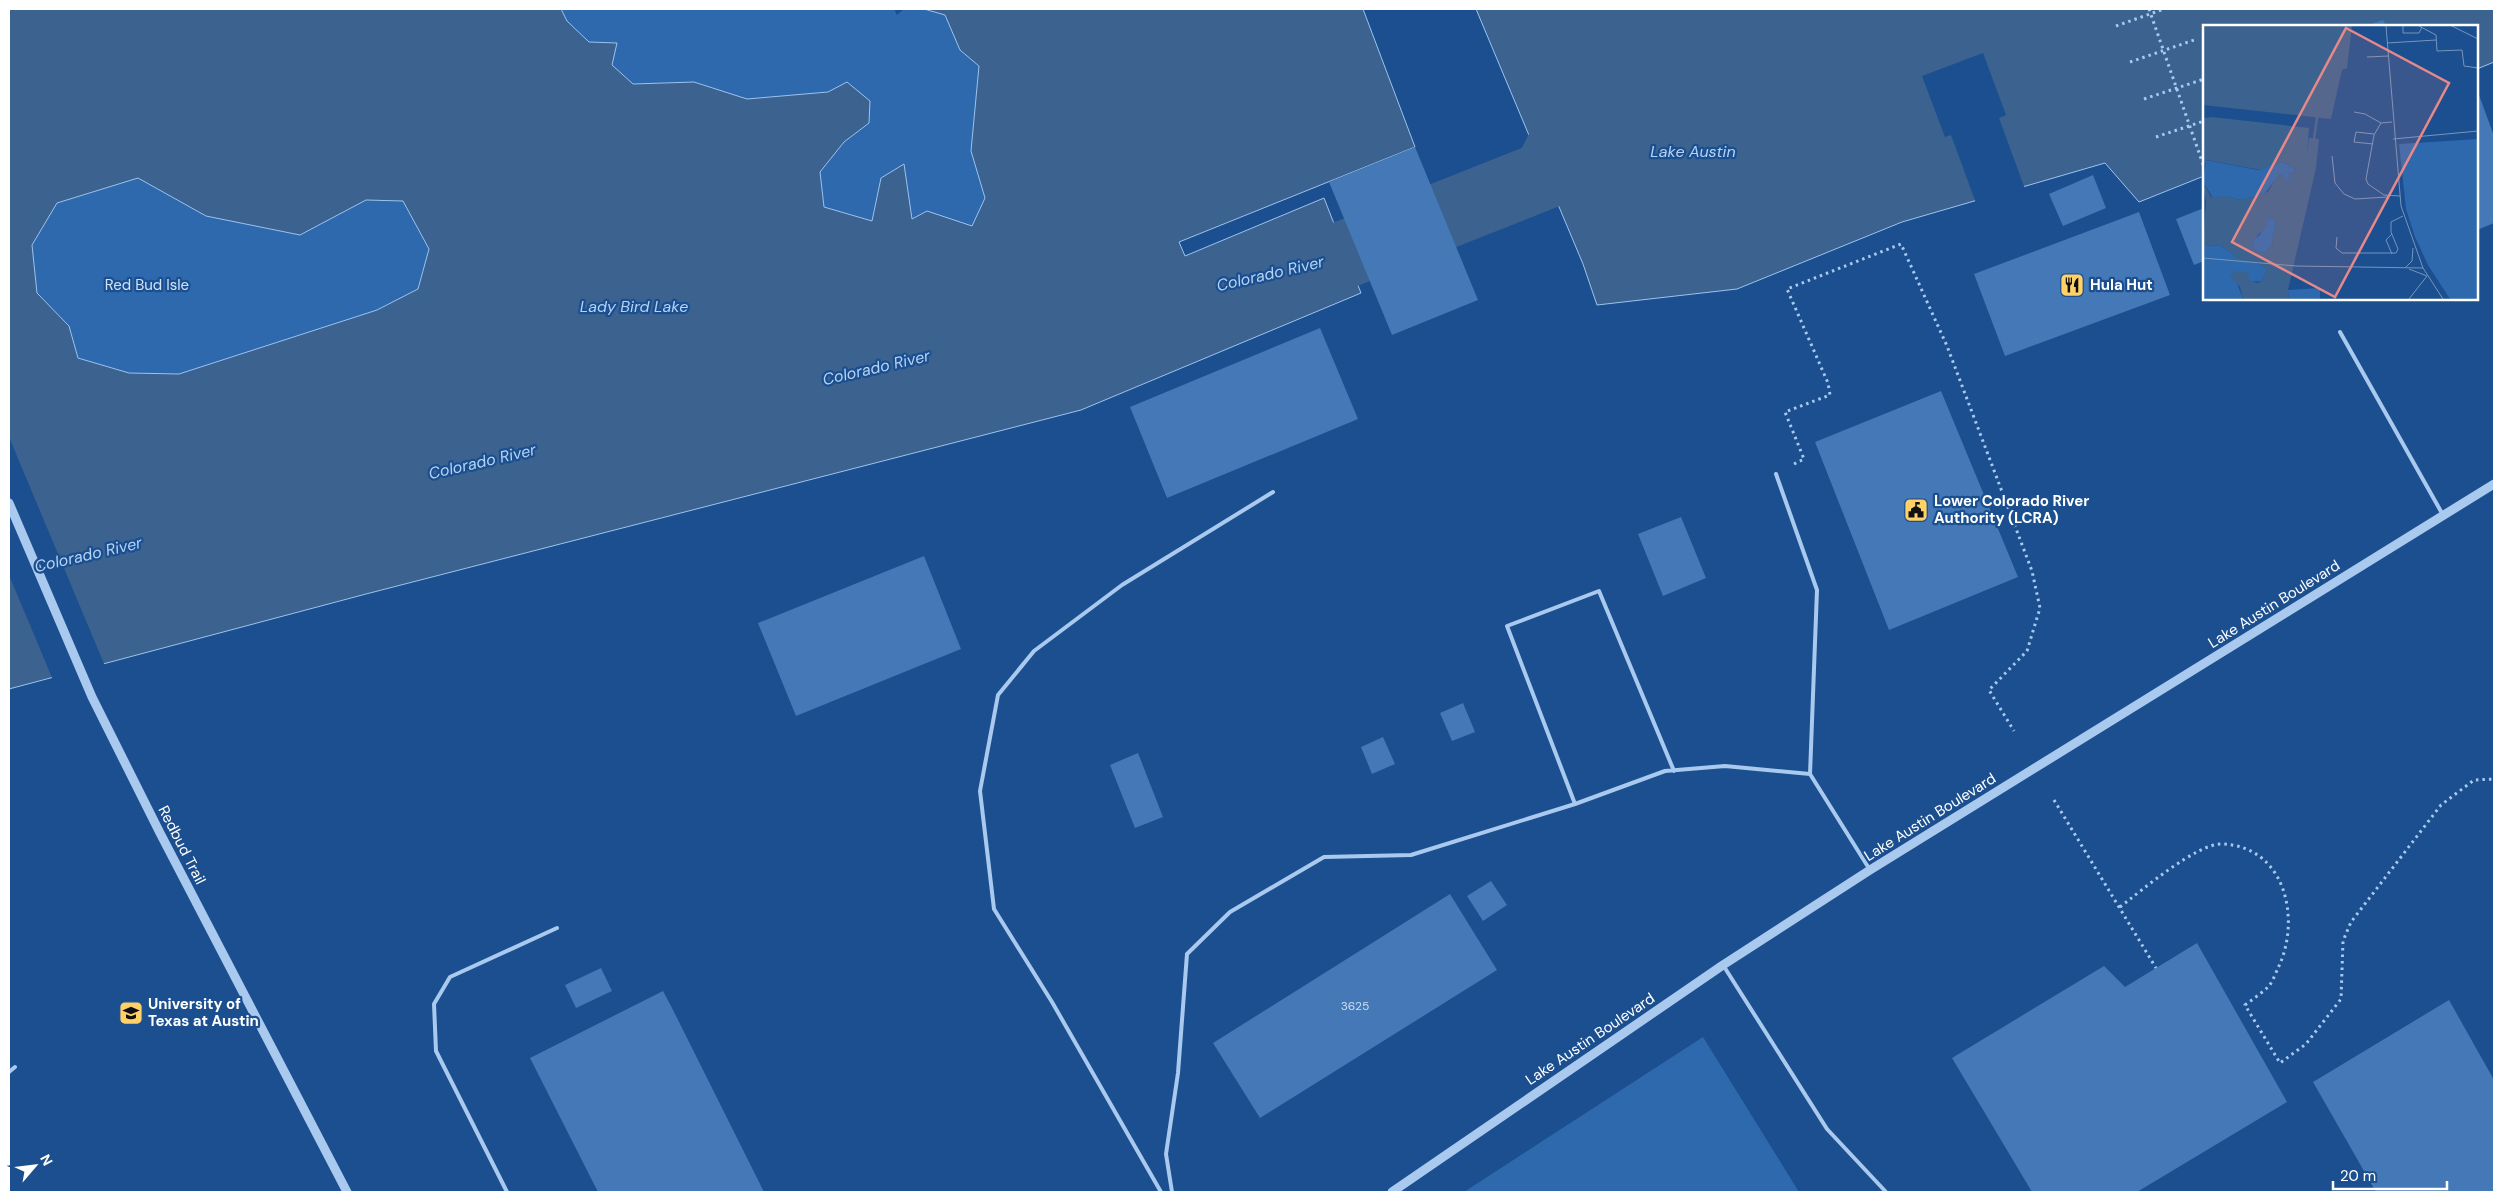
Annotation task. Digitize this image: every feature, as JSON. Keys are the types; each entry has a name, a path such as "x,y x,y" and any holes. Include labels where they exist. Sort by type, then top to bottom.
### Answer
{"street":[{"name":"Lake Austin Boulevard","path":"1392,1192 1723,965 1870,870 2494,484"},
{"name":"Redbud Trail","path":"9,503 92,697 134,782 347,1192"}],"lane":[{"path":"2340,332 2444,515"},
{"path":"1776,474 1817,590 1810,774 1870,870"},
{"path":"1160,1192 1052,1002 994,910 980,791 998,695 1034,651 1122,585 1273,492"},
{"path":"1575,804 1507,626 1599,591 1674,771"},
{"path":"1172,1192 1166,1154 1178,1073 1187,954 1230,912 1324,857 1411,855 1575,804 1665,771 1725,766 1810,774"},
{"path":"507,1192 436,1051 434,1004 450,977 557,928"},
{"path":"1723,965 1827,1129 1886,1192"},
{"path":"9,1072 15,1067"}],"path":[{"path":"2149,9 2203,164"},
{"path":"2116,26 2164,9"},
{"path":"2130,62 2197,39"},
{"path":"2144,99 2203,79"},
{"path":"2156,137 2203,121"},
{"path":"1776,474 1804,459 1786,412 1830,395 1828,383 1787,289 1901,244 1947,346 2032,571 2040,608 2027,651 1990,690 2014,731"},
{"path":"2120,907 2169,870 2210,846 2222,844 2244,850 2262,858 2280,880 2287,900 2290,922 2284,954 2269,985 2245,1005 2280,1063 2306,1044 2341,999 2342,941 2351,922 2440,805 2474,780 2494,778"},
{"path":"2054,800 2156,968"}],"green space":[{"path":"561,9 894,9 897,15 904,9 924,9 945,15 960,49 979,66 971,151 985,198 973,227 927,211 912,219 904,164 881,178 872,221 824,207 820,172 844,142 869,123 828,92 747,99 694,82 633,84 612,65 617,43 589,42 567,21"},
{"name":"Red Bud Isle","path":"138,178 206,216 300,235 366,200 404,201 429,249 418,289 377,310 179,374 129,373 78,358 69,326 37,293 32,245 57,203"},
{"path":"1703,1037 1799,1192 1464,1192"}],"water":[{"name":"Lady Bird Lake","path":"9,9 561,9 567,21 589,42 617,43 612,65 633,84 694,82 747,99 828,92 847,82 870,101 869,123 844,142 820,172 824,207 872,221 881,178 904,164 912,219 927,211 972,226 985,198 971,151 979,66 960,50 945,15 924,9 1363,9 1415,147 1179,242 1185,256 1324,198 1361,293 1081,410 366,594 9,689","holes":["138,178 206,216 300,235 366,200 403,201 429,249 418,289 377,310 179,374 129,373 78,358 69,326 37,293 32,245 57,203"]},
{"name":"Lake Austin","path":"1476,9 2494,9 2494,62 2478,69 2478,25 2203,25 2203,176 2139,202 2105,163 1902,222 1737,289 1597,305 1583,264"}],"pier":[{"path":"1983,53 2006,115 1999,118 2025,189 1976,203 1951,135 1945,137 1922,76"},
{"path":"9,437 105,666 53,680 9,575"}],"building":[{"path":"2383,20 2386,25 2369,25"},
{"path":"2478,96 2494,136 2494,223 2478,230"},
{"path":"1415,147 1478,300 1392,335 1329,182"},
{"path":"2093,175 2106,208 2063,226 2049,194"},
{"path":"2203,208 2203,261 2194,265 2176,219"},
{"name":"Hula Hut","path":"2139,212 2170,295 2005,356 1974,274"},
{"path":"1320,328 1358,419 1167,498 1130,407"},
{"name":"Lower Colorado River Authority (LCRA)","path":"1941,391 2018,577 1889,630 1815,442"},
{"path":"1681,517 1706,578 1663,596 1638,534"},
{"path":"924,556 961,649 796,716 758,623"},
{"path":"1463,703 1475,732 1452,741 1440,713"},
{"path":"1383,737 1395,764 1372,774 1361,747"},
{"path":"1138,753 1163,817 1135,828 1110,765"},
{"path":"1491,881 1507,905 1483,921 1467,896"},
{"path":"1450,894 1497,970 1260,1118 1213,1043"},
{"path":"2197,943 2287,1102 2137,1192 2032,1192 1952,1058 2104,966 2125,987"},
{"path":"601,968 612,991 576,1008 565,985"},
{"path":"663,991 764,1192 598,1192 530,1058"},
{"path":"2449,1000 2494,1080 2494,1192 2376,1192 2313,1082"}],"waterway":[{"name":"Colorado River","path":"1254,277 1341,256 1546,175 1616,40 1642,9"}],"place":[{"name":"Hula Hut","path":"2072,285"},
{"name":"Lower Colorado River Authority (LCRA)","path":"1916,510"},
{"name":"University of Texas at Austin","path":"131,1013"}]}
